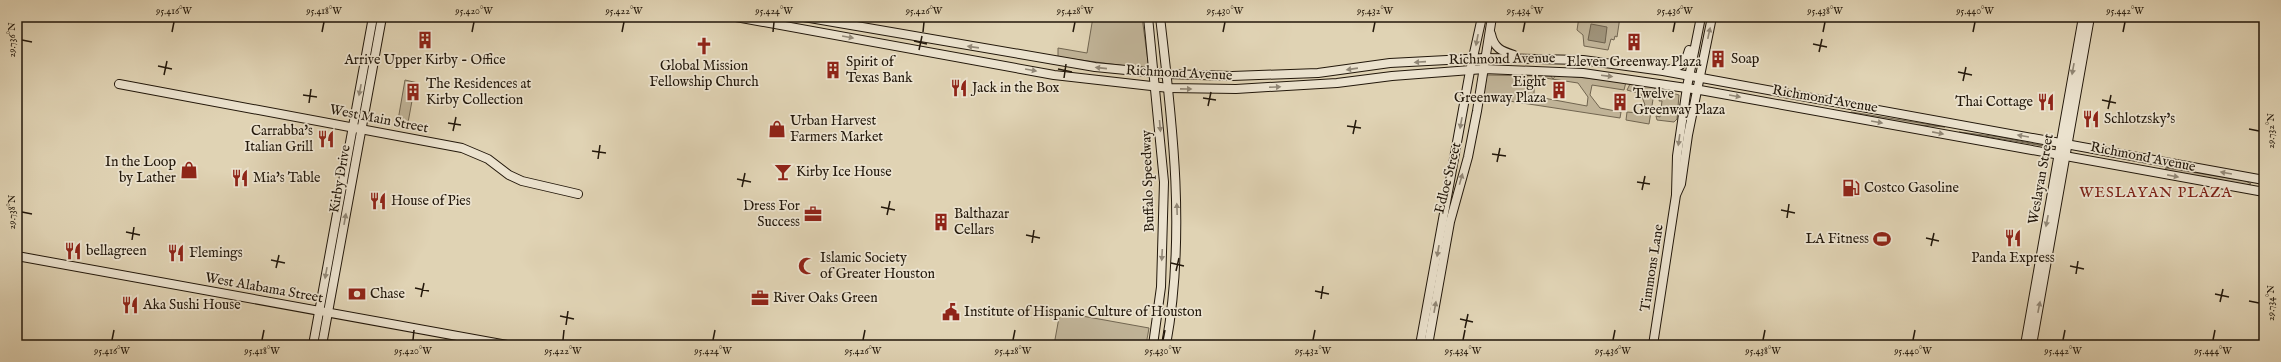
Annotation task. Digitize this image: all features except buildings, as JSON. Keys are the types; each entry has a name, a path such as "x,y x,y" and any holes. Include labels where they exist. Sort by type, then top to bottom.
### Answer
{"main road":[{"name":"Kirby Drive","path":"313,345 373,17"},
{"name":"Kirby Drive","path":"322,345 382,17"},
{"name":"Richmond Avenue","path":"736,17 1005,66 1094,80 1168,88 1236,89 1318,84 1484,69 1583,73 1687,87 2062,155 2158,174 2264,192"},
{"name":"Richmond Avenue","path":"804,17 1095,67 1167,74 1232,76 1318,73 1390,64 1473,58 1583,60 1688,75 2264,180"},
{"name":"Buffalo Speedway","path":"1148,17 1163,163 1162,251 1157,319 1153,345"},
{"name":"Buffalo Speedway","path":"1160,17 1176,164 1178,216 1170,322 1166,345"},
{"name":"Edloe Street","path":"1428,345 1435,287 1447,221 1453,163 1470,70 1482,17"},
{"name":"Edloe Street","path":"1447,221 1465,166 1484,69 1492,17"},
{"name":"Timmons Lane","path":"1653,345 1676,195 1675,184 1712,17"},
{"name":"Weslayan Street","path":"2064,144 2083,17"},
{"name":"Weslayan Street","path":"2025,345 2090,17"},
{"path":"1663,71 1681,67 1685,62 1692,38 1700,20"},
{"name":"Timmons Lane","path":"1681,156 1688,75 1700,20"},
{"path":"1490,33 1494,45 1498,49 1522,58"},
{"path":"1005,66 1007,52"},
{"path":"1165,55 1172,67 1187,75"},
{"path":"1583,60 1583,73"},
{"path":"1318,73 1318,84"},
{"name":"West Main Street","path":"119,84 462,148 488,159 522,181 578,194"},
{"path":"1811,110 1836,109 1846,104"},
{"path":"1840,115 1844,111 1856,112 1873,109"},
{"path":"1952,136 1954,124"},
{"name":"Weslayan Street","path":"2032,345 2062,155"},
{"path":"2158,174 2159,161"},
{"path":"1163,163 1176,164"},
{"path":"1453,163 1465,166"},
{"path":"333,235 342,237"},
{"name":"West Alabama Street","path":"17,256 507,345"},
{"name":"Edloe Street","path":"1420,345 1435,287"},
{"path":"1157,319 1170,322"}],"shaded area":[{"path":"1093,17 1142,17 1149,69 1058,57 1058,48 1087,53"},
{"path":"1579,17 1620,17 1617,37 1615,36 1614,40 1611,39 1608,50 1584,46 1583,35 1577,30"},
{"path":"1591,24 1607,27 1605,43 1588,40"},
{"path":"1487,75 1551,76 1553,79 1556,75 1626,82 1624,90 1592,85 1590,95 1600,108 1621,112 1620,118 1483,97","holes":["1545,78 1578,83 1588,97 1587,106 1538,97 1534,93 1536,83"]},
{"path":"405,80 418,83 417,91 414,90 407,128 397,126"},
{"path":"1631,82 1655,87 1649,124 1626,120 1627,112 1639,113 1645,105 1641,94 1627,90"},
{"path":"1662,90 1679,95 1677,119 1674,122 1657,120 1656,116 1660,117 1662,101 1659,101"},
{"path":"1851,112 1945,127 1906,124 1850,114"},
{"path":"1959,132 2000,137 2050,147"},
{"path":"2167,168 2246,181 2251,184 2246,185 2174,173 2165,169"},
{"path":"1060,312 1149,328 1146,345 1054,345"}],"place":[{"name":"Arrive Upper Kirby - Office","path":"425,40"},
{"name":"Eleven Greenway Plaza","path":"1634,42"},
{"name":"Global Mission Fellowship Church","path":"704,46"},
{"name":"Soap","path":"1718,59"},
{"name":"Spirit of Texas Bank","path":"833,70"},
{"name":"Jack in the Box","path":"959,88"},
{"name":"Eight Greenway Plaza","path":"1559,90"},
{"name":"The Residences at Kirby Collection","path":"413,92"},
{"name":"Twelve Greenway Plaza","path":"1620,102"},
{"name":"Thai Cottage","path":"2046,102"},
{"name":"Schlotzsky's","path":"2091,119"},
{"name":"Urban Harvest Farmers Market","path":"777,129"},
{"name":"Carrabba's Italian Grill","path":"326,139"},
{"name":"In the Loop by Lather","path":"189,170"},
{"name":"Kirby Ice House","path":"783,172"},
{"name":"Mia's Table","path":"240,178"},
{"name":"Costco Gasoline","path":"1851,188"},
{"name":"House of Pies","path":"378,201"},
{"name":"Dress For Success","path":"813,214"},
{"name":"Balthazar Cellars","path":"941,222"},
{"name":"Panda Express","path":"2013,238"},
{"name":"LA Fitness","path":"1882,239"},
{"name":"bellagreen","path":"73,251"},
{"name":"Flemings","path":"176,253"},
{"name":"Islamic Society of Greater Houston","path":"807,266"},
{"name":"Chase","path":"357,294"},
{"name":"River Oaks Green","path":"760,298"},
{"name":"Aka Sushi House","path":"130,305"},
{"name":"Institute of Hispanic Culture of Houston","path":"951,312"}],"district":[{"name":"WESLAYAN PLAZA","path":"2156,192"}]}
